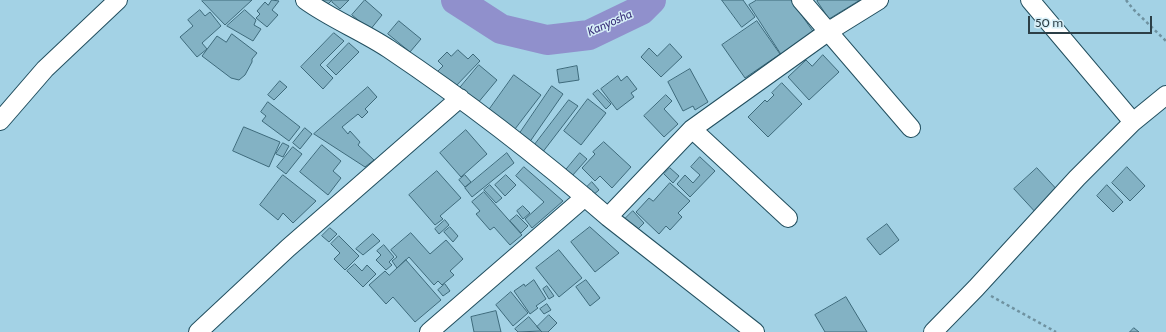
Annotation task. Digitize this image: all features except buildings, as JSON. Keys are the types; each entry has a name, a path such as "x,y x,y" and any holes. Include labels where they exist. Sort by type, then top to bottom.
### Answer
{"street":[{"path":"0,121 45,70 118,0"},
{"path":"305,0 387,48 460,98 585,197 608,218 746,329"},
{"path":"801,0 829,30 911,128"},
{"path":"608,218 692,130 829,30 879,0"},
{"path":"1030,0 1133,122"},
{"path":"933,332 976,288 1077,178 1133,122 1166,96"},
{"path":"198,332 288,248 460,98"},
{"path":"692,130 788,218"},
{"path":"429,332 585,197"}],"path":[{"path":"1126,0 1133,9 1166,41"},
{"path":"976,288 1056,332"}],"waterway":[{"name":"Kanyosha","path":"456,0 501,29 547,40 589,35 641,10 651,0"}]}
